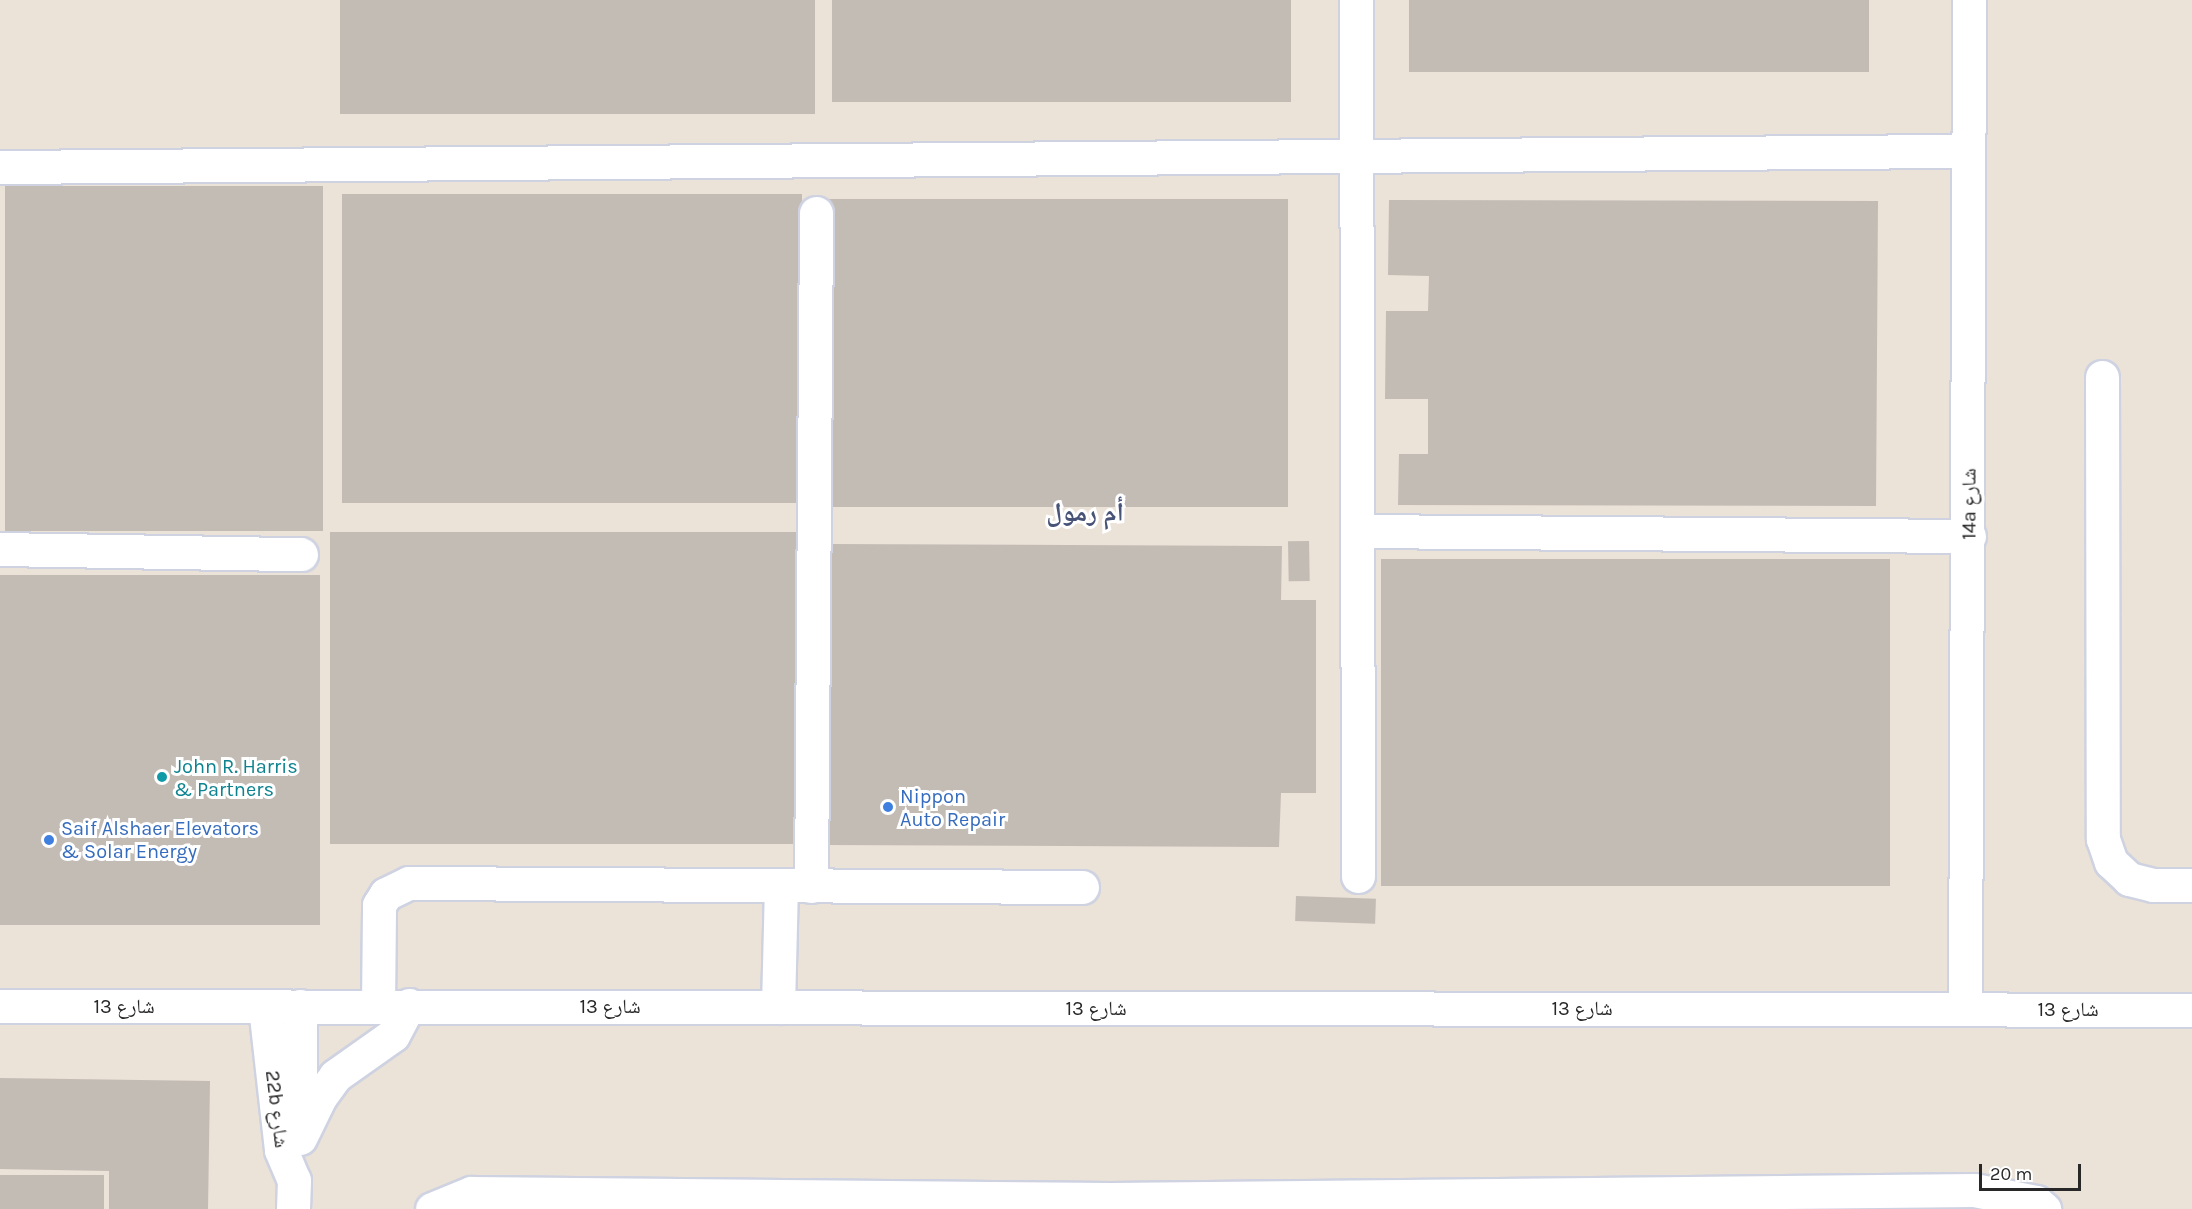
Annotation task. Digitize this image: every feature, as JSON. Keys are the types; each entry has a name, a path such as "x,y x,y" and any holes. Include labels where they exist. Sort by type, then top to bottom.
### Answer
{"street":[{"path":"1356,0 1358,876"},
{"name":"14a شارع","path":"1965,1008 1969,537 1967,151 1969,0"},
{"path":"0,167 1967,151"},
{"path":"778,1008 796,886 816,213"},
{"path":"2102,377 2103,839 2111,862 2129,879 2153,885 2192,885"},
{"path":"1357,531 1969,537"},
{"path":"0,549 301,554"},
{"path":"300,1138 320,1097 335,1076 393,1035 393,1006 379,905 396,886 1082,887"},
{"name":"شارع 13","path":"0,1006 2192,1010"},
{"name":"22b شارع","path":"265,1006 281,1150 293,1195"},
{"path":"293,1195 300,1138 300,1006"},
{"path":"432,1209 471,1193 1110,1199 1974,1190 2036,1202 2044,1209"}],"building":[{"path":"340,0 815,0 815,114 340,114"},
{"path":"832,0 1291,0 1291,102 832,102"},
{"path":"1409,0 1869,0 1869,72 1409,72"},
{"path":"5,186 323,186 323,531 5,531"},
{"path":"342,194 802,194 802,503 342,503"},
{"path":"827,199 1288,199 1288,507 827,507"},
{"path":"1389,200 1878,201 1876,506 1398,505 1399,454 1428,454 1428,399 1385,399 1386,311 1428,311 1429,276 1388,275"},
{"path":"330,532 798,532 798,844 330,844"},
{"path":"1288,541 1309,541 1310,581 1289,581"},
{"path":"829,544 1282,546 1281,600 1316,600 1316,793 1281,793 1279,847 826,845"},
{"path":"1381,559 1890,559 1890,886 1381,886"},
{"name":"John R. Harris & Partners","path":"0,575 320,575 320,925 0,925"},
{"path":"1296,896 1376,899 1375,924 1295,921"},
{"path":"0,1078 210,1081 208,1209 109,1209 109,1171 0,1169"},
{"path":"0,1175 104,1175 104,1209 0,1209"}],"place":[{"name":"John R. Harris & Partners","path":"162,777"},
{"name":"Nippon Auto Repair","path":"888,807"},
{"name":"Saif Alshaer Elevators & Solar Energy","path":"49,840"}],"district":[{"name":"أم رمول","path":"1085,513"}]}
